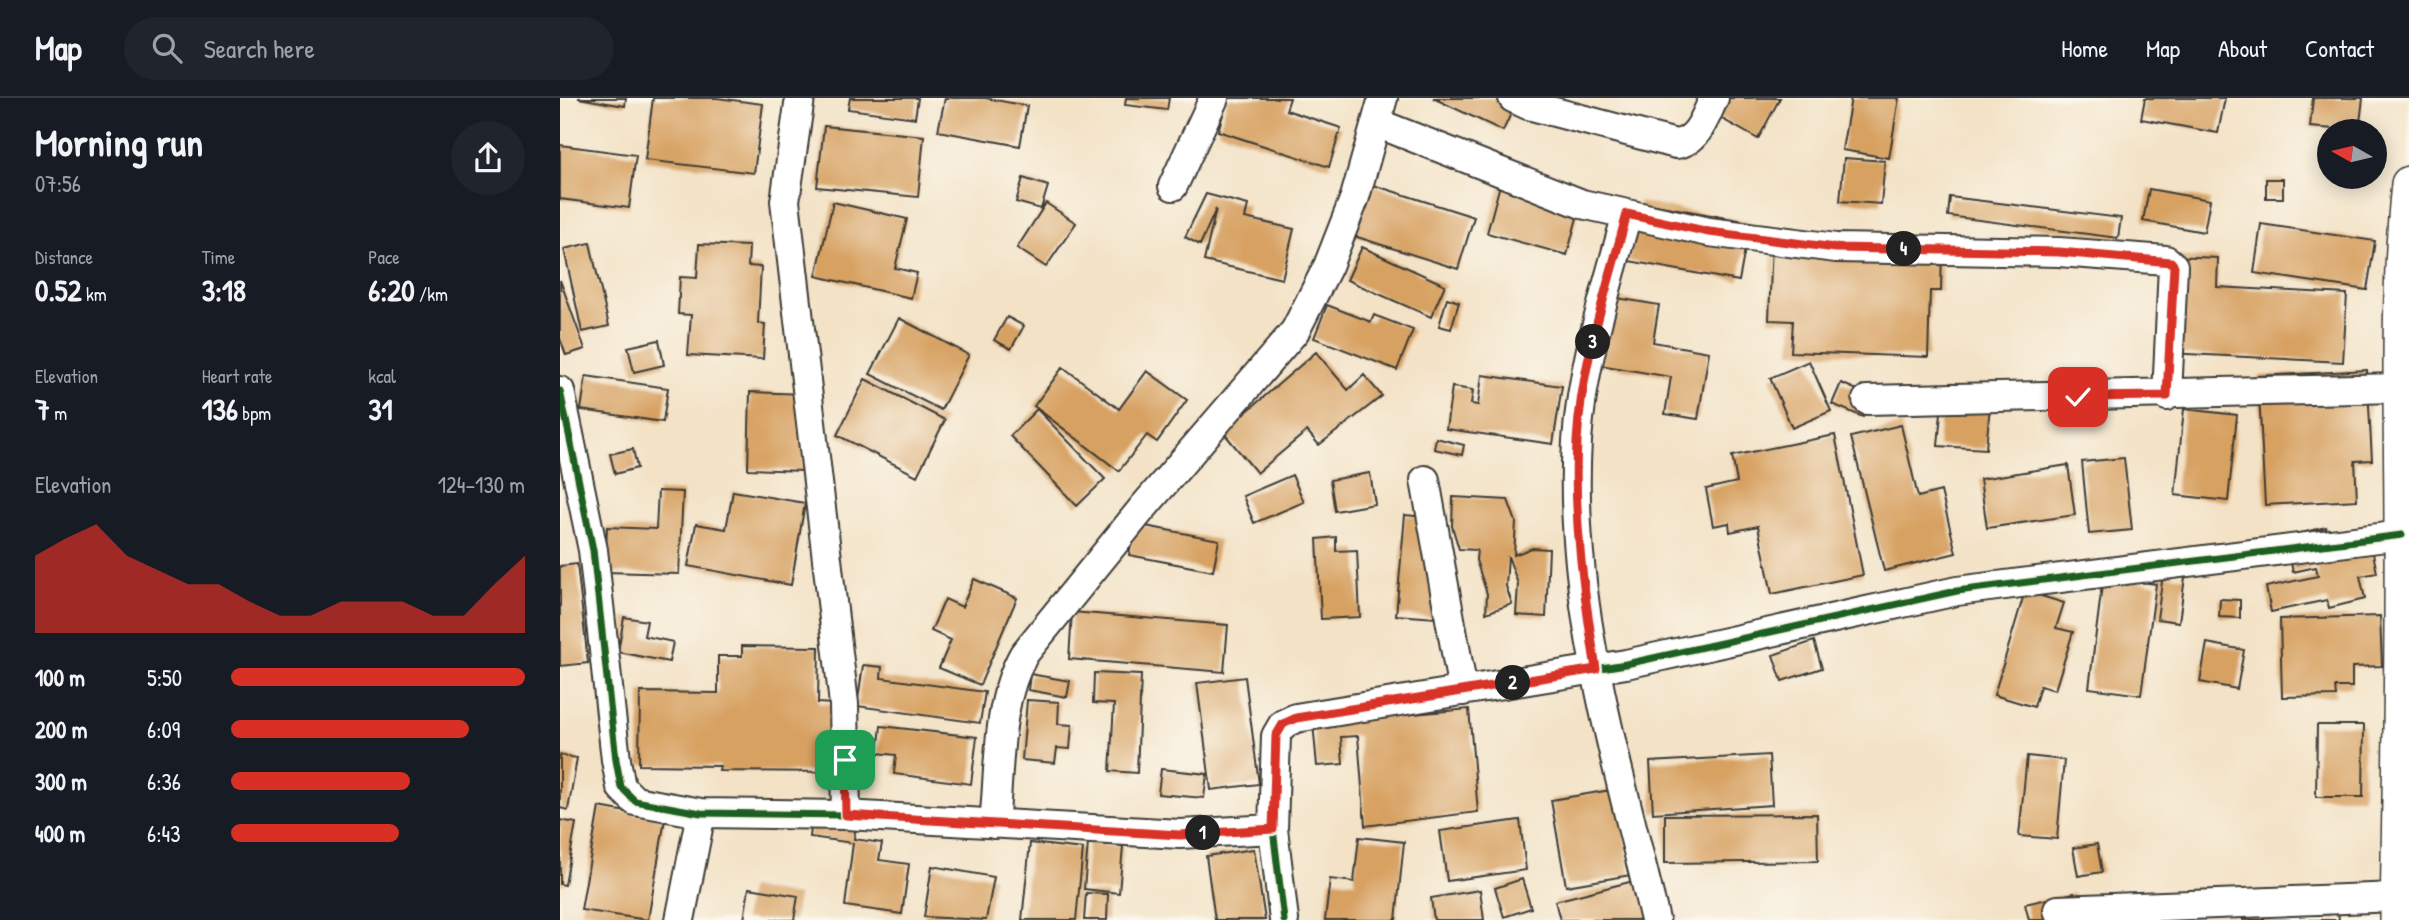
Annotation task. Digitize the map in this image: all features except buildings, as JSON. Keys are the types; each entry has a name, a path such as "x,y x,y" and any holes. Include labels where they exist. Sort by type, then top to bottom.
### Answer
{"main road":[{"path":"2398,908 2402,254 2409,184"}],"street":[{"path":"800,98 785,201 844,704 846,815"},
{"path":"1173,186 1214,98"},
{"path":"1513,98 1541,109 1676,144 1687,142 1696,134 1714,98"},
{"path":"994,824 1007,694 1013,672 1024,654 1132,520 1295,331 1328,266 1355,197 1380,110 1582,204 1709,232 1836,248 2059,252 2166,260 2174,266 2167,396"},
{"path":"1627,214 1590,355 1577,440 1576,512 1581,576 1596,669 1655,920"},
{"path":"1867,400 2167,396 2400,388"},
{"path":"560,391 593,550 621,787 635,801 701,813 846,815 1180,835 1273,829"},
{"path":"1425,480 1463,691"},
{"path":"1284,920 1273,829 1276,736 1283,724 1296,718 1596,669 1958,592 2402,535"},
{"path":"680,920 701,813"},
{"path":"2058,910 2398,908"}],"cycle path":[{"path":"560,391 593,550 616,760 621,787 635,801 701,813 846,815 1180,834 1273,829"},
{"path":"1284,920 1273,829 1276,736 1283,724 1296,718 1626,664 1957,591 2402,535"}],"route":[{"path":"845,760 846,815 1180,835 1273,829 1276,736 1283,724 1296,718 1596,669 1581,576 1576,512 1577,440 1590,355 1627,214 1709,232 1836,248 2059,252 2171,262 2174,266 2167,396 2078,397"}]}
